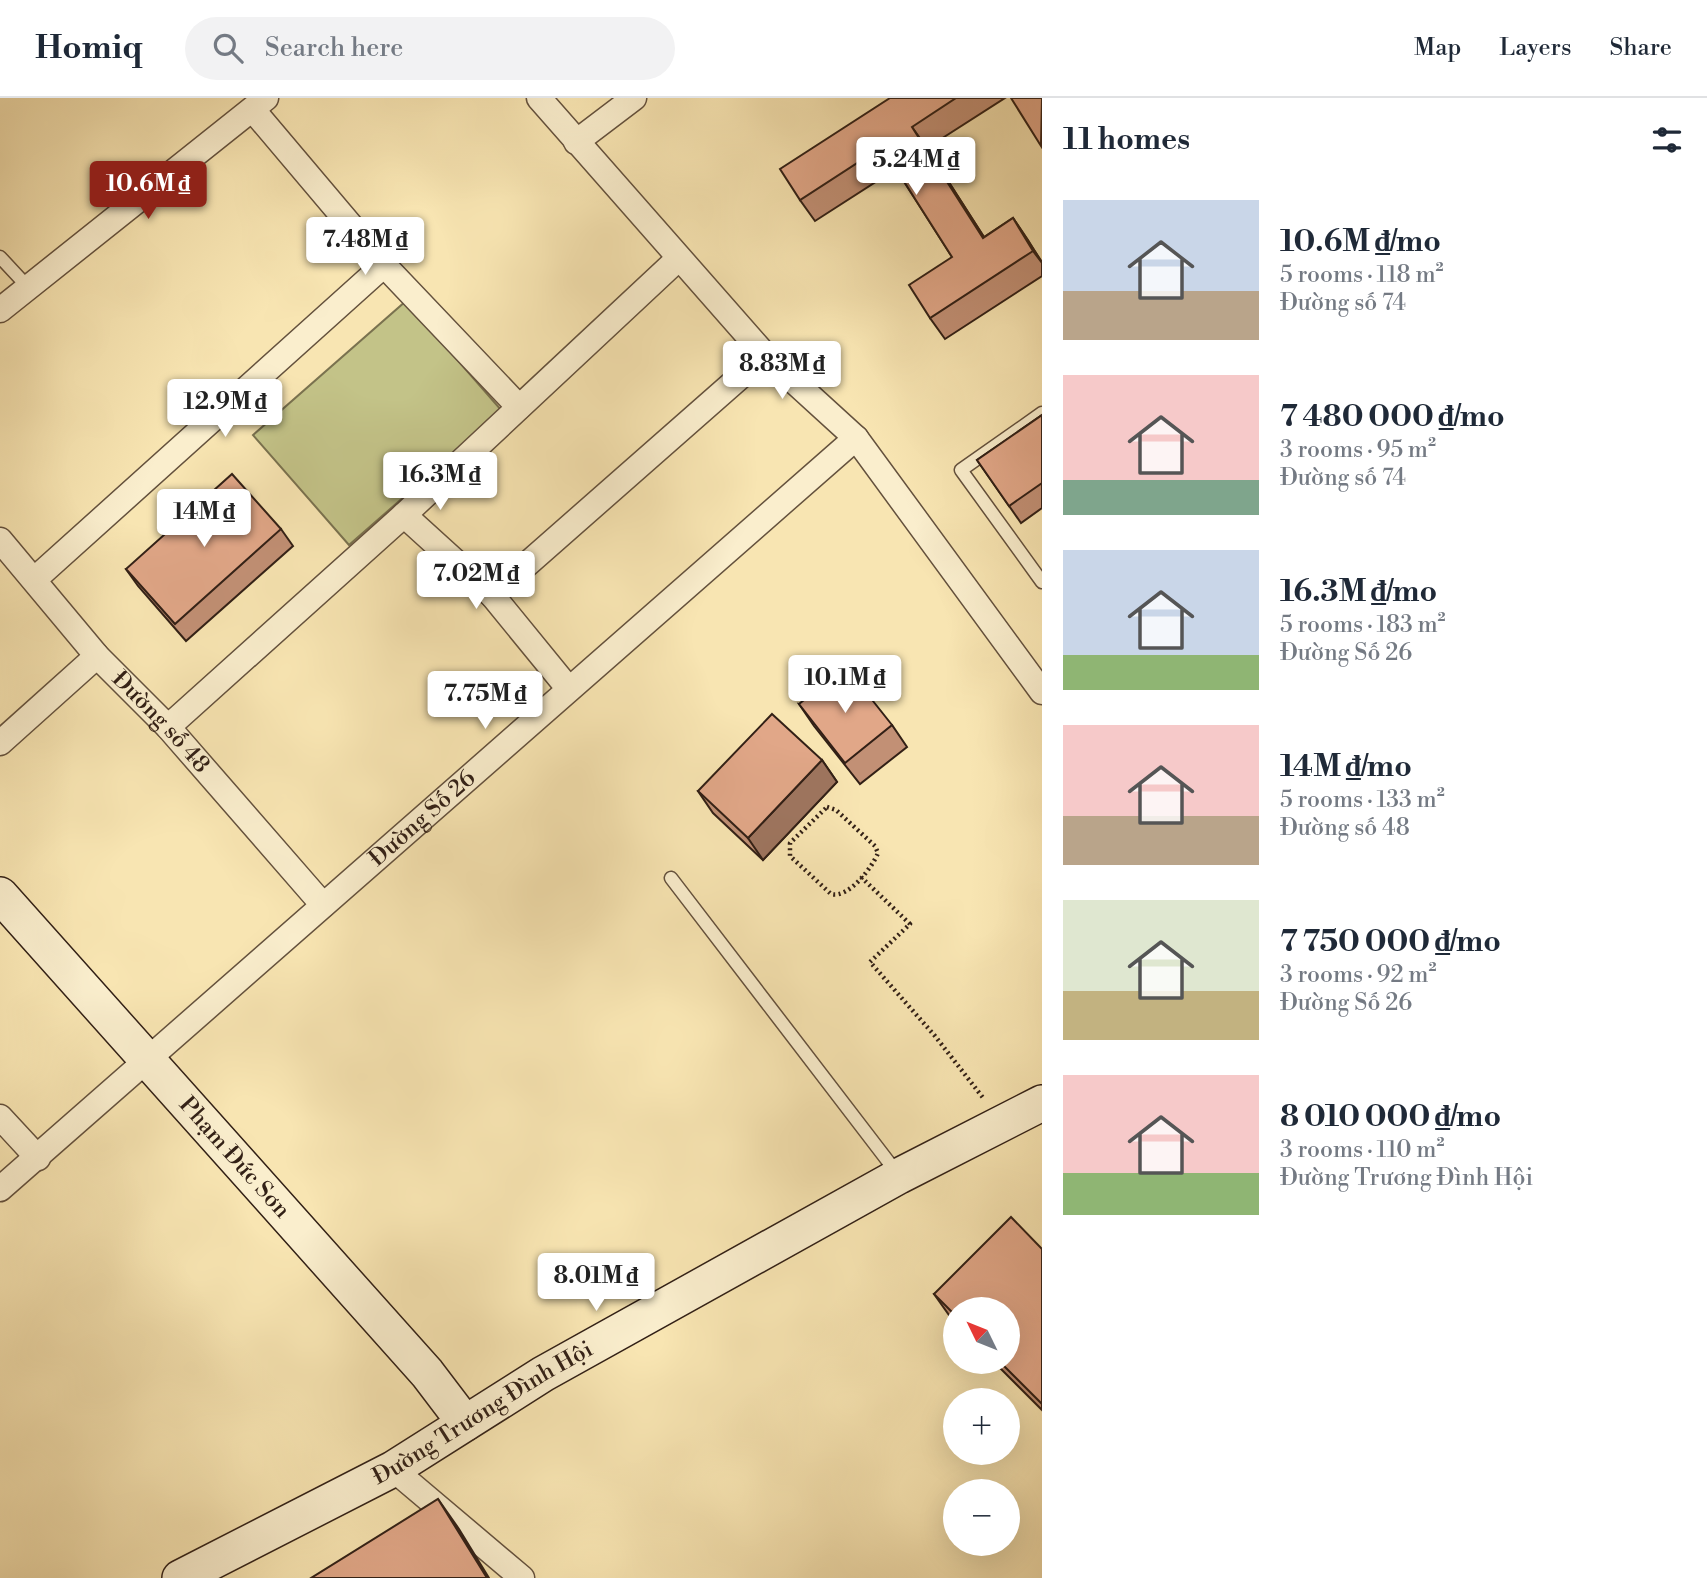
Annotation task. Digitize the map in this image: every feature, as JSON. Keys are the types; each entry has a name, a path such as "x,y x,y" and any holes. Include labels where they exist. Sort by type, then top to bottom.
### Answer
{"street":[{"path":"539,98 765,355 856,438 1042,692"},
{"path":"576,142 634,98"},
{"path":"0,310 259,104 384,265 519,407"},
{"path":"168,727 404,515 678,259"},
{"path":"35,579 384,265"},
{"path":"492,595 765,355"},
{"name":"Đường Số 26","path":"0,1189 148,1062 568,688 856,438"},
{"path":"404,515 492,595 568,688"},
{"name":"Đường số 48","path":"0,540 97,656 168,727 323,905"},
{"name":"Đường số 48","path":"0,743 97,656"},
{"name":"Phạm Đức Sơn","path":"0,895 427,1373 465,1423"},
{"name":"Đường Trương Đình Hội","path":"180,1578 393,1469 542,1374 899,1176 1042,1103"},
{"path":"0,1117 38,1158"},
{"path":"393,1469 522,1578"}],"lane":[{"path":"0,257 27,286"},
{"path":"1042,413 961,470 1042,582"},
{"path":"671,877 899,1176"}],"path":[{"path":"827,807 836,810 875,846 878,853 861,877 838,897 831,894 790,856 790,843 821,809 827,807"},
{"path":"861,877 910,925 870,962 935,1036 1004,1124"}],"green space":[{"path":"406,301 502,411 349,545 253,435"}],"building":[{"path":"890,98 956,98 912,127 983,238 1013,218 1033,251 930,318 909,285 952,257 882,147 800,200 780,169"},
{"path":"1011,98 1042,98 1041,146"},
{"path":"1042,415 1042,483 1009,506 977,460"},
{"path":"232,474 281,529 175,624 126,569"},
{"path":"846,667 892,725 845,763 799,704"},
{"path":"772,714 822,760 748,838 698,791"},
{"path":"1011,1217 1042,1249 1042,1404 1012,1374 1020,1374 1020,1297 943,1297 943,1303 934,1294"},
{"path":"438,1499 487,1578 311,1578"}]}
